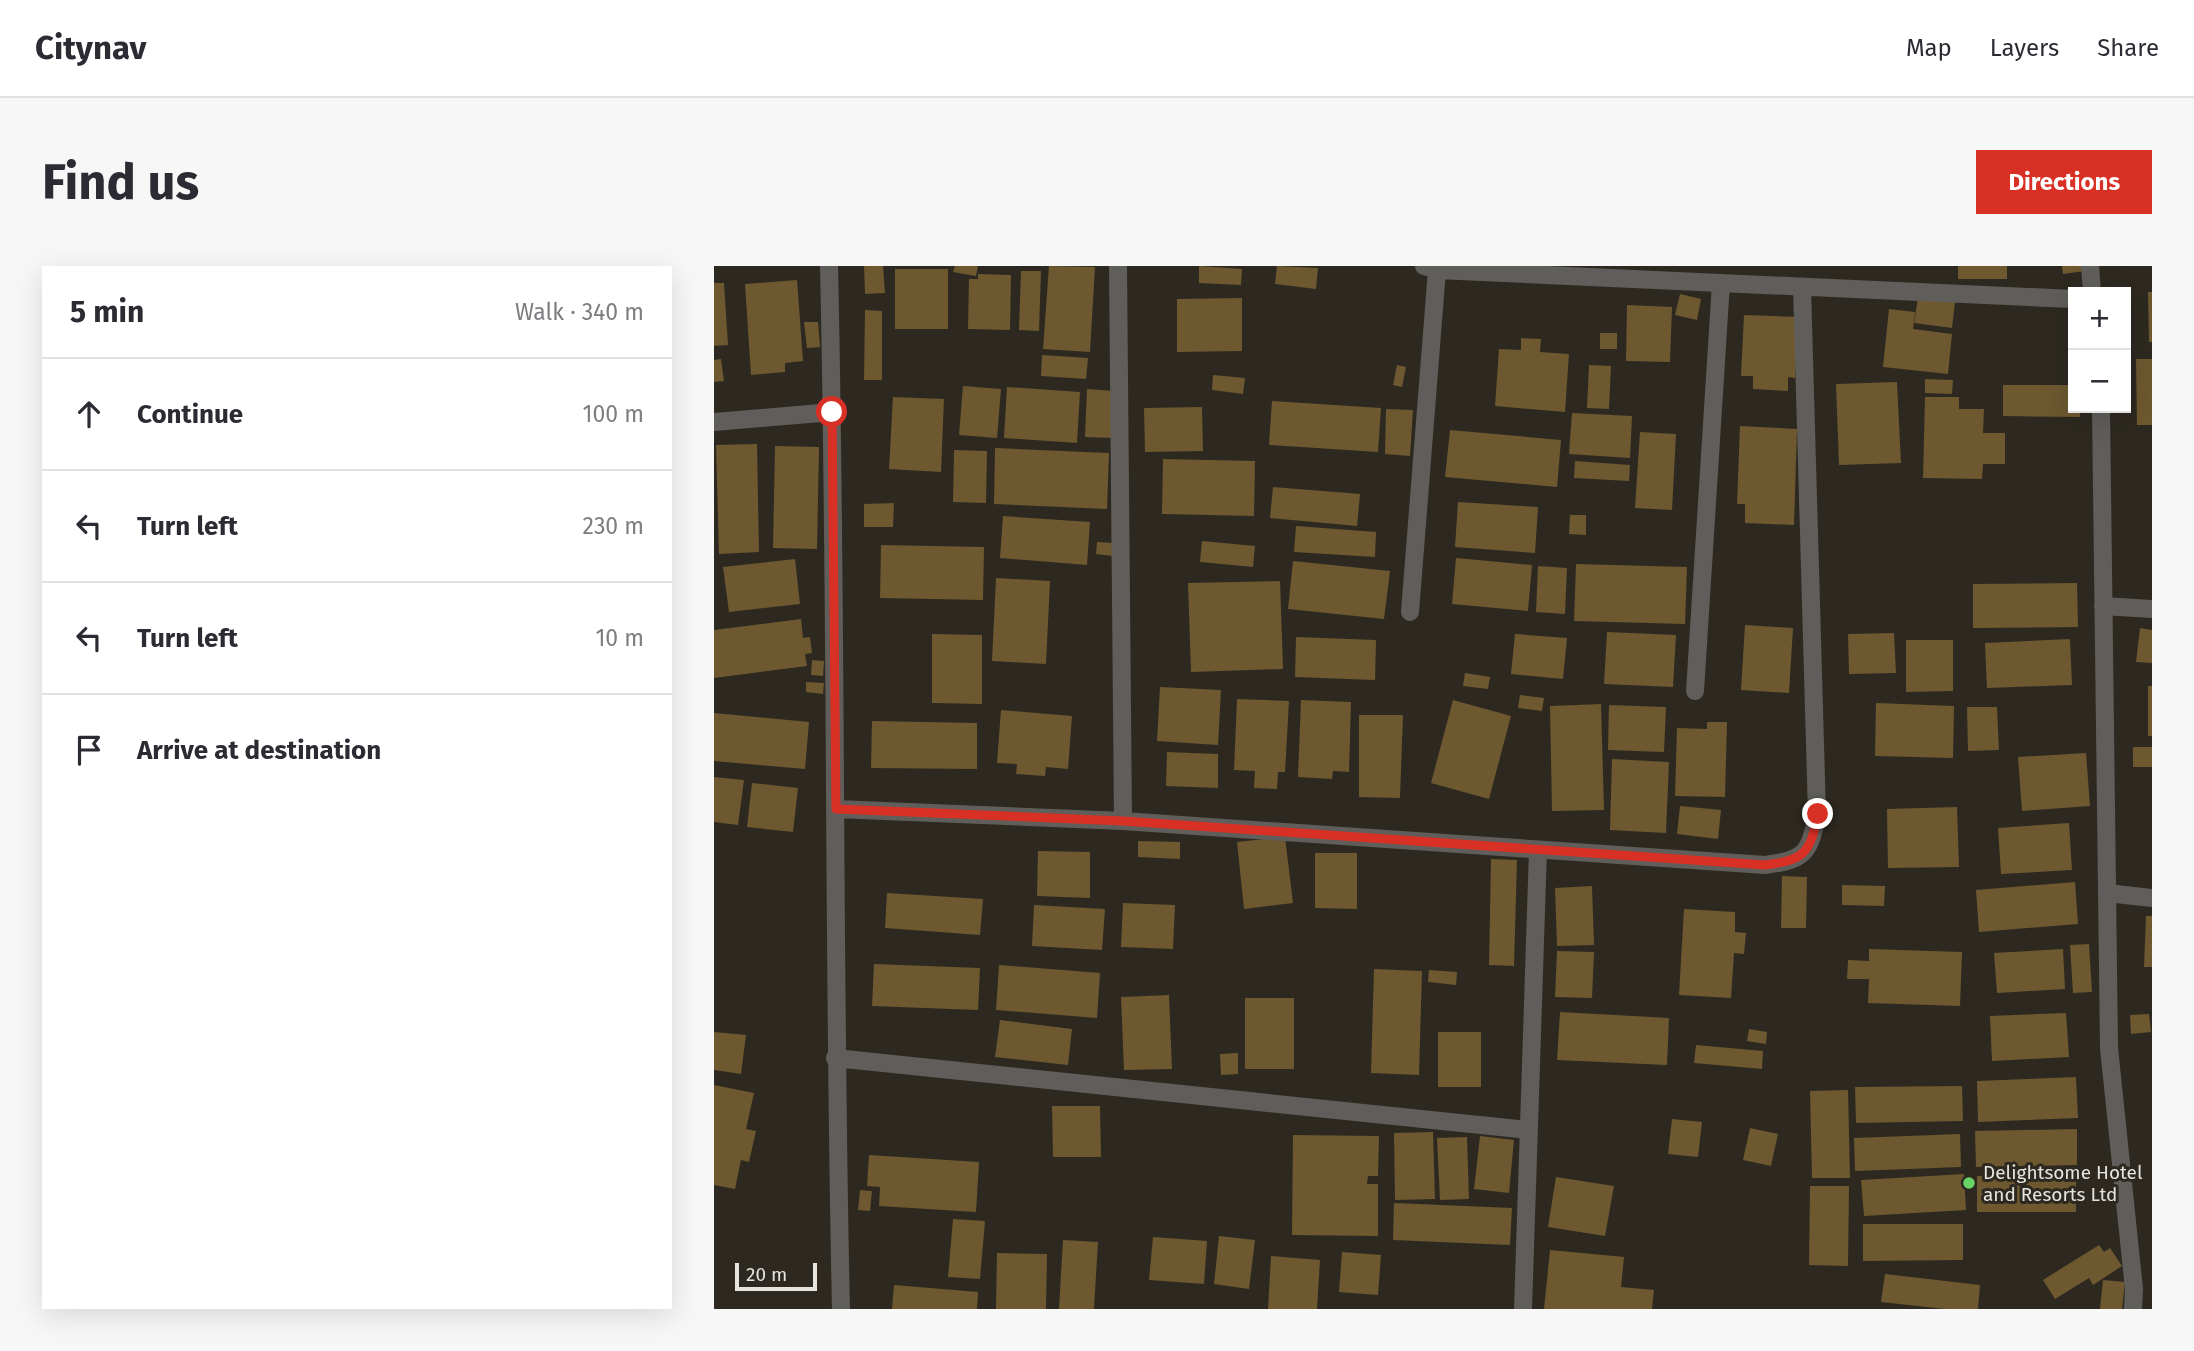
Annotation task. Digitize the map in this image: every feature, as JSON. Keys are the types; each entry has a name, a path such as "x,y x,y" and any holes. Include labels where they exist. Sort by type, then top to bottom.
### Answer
{"street":[{"path":"829,266 836,809 835,1058 842,1309"},
{"path":"1118,266 1123,821"},
{"path":"2090,266 2092,287"},
{"path":"1410,612 1431,268 1801,288 2068,299"},
{"path":"1695,691 1720,283"},
{"path":"836,809 1123,821 1765,865 1795,861 1811,844 1818,814 1801,288"},
{"path":"714,422 832,412"},
{"path":"2101,413 2109,1048 2134,1289 2133,1309"},
{"path":"2103,606 2152,610"},
{"path":"1524,1309 1538,850"},
{"path":"2107,893 2152,898"},
{"path":"835,1058 1528,1130"}],"building":[{"path":"864,266 883,266 885,293 865,294"},
{"path":"955,266 978,266 976,276 953,272"},
{"path":"1049,266 1095,267 1090,352 1043,349"},
{"path":"1199,266 1242,269 1241,285 1199,283"},
{"path":"1277,266 1318,268 1316,289 1275,284"},
{"path":"1958,266 2007,266 2007,279 1958,279"},
{"path":"2062,266 2084,266 2085,271 2063,274"},
{"path":"895,269 948,269 948,329 895,329"},
{"path":"1021,271 1041,271 1039,331 1019,330"},
{"path":"978,274 1011,275 1010,330 968,329 969,279 978,279"},
{"path":"797,280 803,361 785,363 785,372 751,375 745,284"},
{"path":"714,283 724,283 728,345 714,346"},
{"path":"2148,292 2152,292 2152,342 2149,342"},
{"path":"1680,294 1701,299 1697,320 1675,315"},
{"path":"1918,297 1955,302 1952,328 1914,323"},
{"path":"1242,298 1242,351 1177,352 1177,299"},
{"path":"1627,305 1672,307 1670,362 1626,361"},
{"path":"1889,309 1915,312 1913,329 1952,334 1948,374 1883,367"},
{"path":"865,310 882,311 882,380 864,380"},
{"path":"1744,315 1798,317 1795,378 1788,377 1788,391 1753,389 1753,376 1741,376"},
{"path":"804,322 818,322 820,347 807,348"},
{"path":"1600,333 1617,333 1617,349 1600,349"},
{"path":"1521,338 1541,339 1540,352 1569,354 1565,412 1495,406 1499,349 1521,350"},
{"path":"1042,355 1088,358 1086,379 1041,376"},
{"path":"721,359 724,381 714,382 714,360"},
{"path":"2136,359 2152,359 2152,425 2137,425"},
{"path":"1397,365 1406,367 1402,387 1393,385"},
{"path":"1589,365 1611,366 1609,409 1587,408"},
{"path":"1213,375 1245,378 1243,394 1212,390"},
{"path":"1925,379 1953,380 1952,394 1925,393"},
{"path":"1897,382 1901,463 1839,465 1836,384"},
{"path":"2003,385 2068,385 2068,413 2080,413 2080,417 2003,416"},
{"path":"963,386 1001,389 997,438 959,435"},
{"path":"1007,387 1080,392 1077,443 1004,438"},
{"path":"1087,389 1114,391 1112,438 1085,437"},
{"path":"893,397 944,399 941,472 889,469"},
{"path":"1925,397 1959,397 1959,409 1984,409 1983,433 2005,433 2005,464 1983,464 1982,479 1923,478"},
{"path":"1272,401 1381,408 1378,452 1269,445"},
{"path":"1202,407 1203,451 1145,452 1144,408"},
{"path":"1386,409 1413,410 1410,456 1385,454"},
{"path":"1572,413 1632,416 1630,458 1569,454"},
{"path":"1740,426 1797,429 1794,525 1745,523 1745,504 1737,504"},
{"path":"1450,430 1561,440 1557,487 1445,477"},
{"path":"1640,432 1676,434 1672,510 1635,508"},
{"path":"757,444 759,552 719,554 716,445"},
{"path":"775,446 819,447 817,549 773,548"},
{"path":"995,448 1109,453 1107,509 994,504"},
{"path":"954,450 987,451 986,503 953,502"},
{"path":"1163,459 1255,461 1254,516 1162,514"},
{"path":"1575,461 1630,465 1629,481 1574,478"},
{"path":"1273,487 1360,494 1357,526 1270,518"},
{"path":"1458,502 1538,507 1535,553 1455,547"},
{"path":"894,503 893,527 864,527 864,504"},
{"path":"1570,515 1586,515 1586,535 1569,534"},
{"path":"1003,516 1090,522 1087,565 1000,558"},
{"path":"1296,526 1376,532 1375,557 1294,552"},
{"path":"1202,541 1255,546 1253,567 1200,562"},
{"path":"1097,542 1114,543 1113,556 1096,554"},
{"path":"881,545 984,547 983,600 880,598"},
{"path":"1456,558 1532,565 1528,611 1452,604"},
{"path":"795,559 800,604 729,612 723,567"},
{"path":"1293,561 1390,571 1384,619 1288,609"},
{"path":"1576,564 1687,567 1685,624 1574,621"},
{"path":"1538,566 1567,568 1565,614 1536,612"},
{"path":"996,578 1050,581 1046,664 992,661"},
{"path":"1280,581 1283,669 1191,672 1188,583"},
{"path":"2077,583 2078,627 1973,628 1973,584"},
{"path":"801,619 803,638 810,637 812,653 805,654 807,666 714,678 714,630"},
{"path":"1745,625 1793,628 1789,693 1741,690"},
{"path":"2140,628 2152,630 2152,663 2136,662"},
{"path":"1607,632 1676,635 1673,687 1604,684"},
{"path":"1894,633 1896,673 1849,674 1848,634"},
{"path":"932,634 982,635 982,704 932,703"},
{"path":"1515,634 1567,638 1563,679 1511,674"},
{"path":"1296,637 1376,640 1375,680 1295,677"},
{"path":"2070,639 2072,685 1987,688 1985,643"},
{"path":"1906,640 1953,640 1953,691 1906,692"},
{"path":"812,660 824,661 823,676 811,675"},
{"path":"1465,673 1490,677 1488,689 1463,686"},
{"path":"806,682 824,683 823,694 806,692"},
{"path":"2148,686 2152,686 2152,736 2148,736"},
{"path":"1160,687 1221,690 1218,745 1157,741"},
{"path":"1520,695 1544,698 1542,711 1518,708"},
{"path":"1237,699 1289,701 1285,772 1278,772 1277,789 1254,788 1255,771 1234,770"},
{"path":"1301,700 1351,702 1349,772 1333,771 1332,779 1298,777"},
{"path":"1453,700 1511,716 1489,799 1431,783"},
{"path":"1876,703 1954,706 1953,758 1875,756"},
{"path":"1601,704 1604,810 1552,811 1550,706"},
{"path":"1609,705 1666,707 1664,752 1608,750"},
{"path":"1967,707 1997,707 1999,750 1968,751"},
{"path":"1001,710 1072,716 1068,769 1046,767 1045,776 1016,774 1017,764 997,763"},
{"path":"714,713 809,722 805,769 714,761"},
{"path":"1359,715 1403,715 1400,798 1359,797"},
{"path":"872,721 977,723 977,769 871,768"},
{"path":"1707,722 1727,722 1725,797 1675,796 1677,728 1707,729"},
{"path":"2133,747 2152,747 2152,767 2133,767"},
{"path":"1167,752 1218,754 1218,788 1166,786"},
{"path":"2086,753 2090,806 2022,811 2018,757"},
{"path":"1612,759 1669,762 1666,833 1610,830"},
{"path":"714,777 744,780 738,825 714,822"},
{"path":"752,783 798,788 793,832 747,827"},
{"path":"1680,806 1721,810 1718,839 1677,834"},
{"path":"1957,807 1959,867 1888,868 1887,809"},
{"path":"2069,823 2072,870 2001,874 1998,828"},
{"path":"1285,837 1293,903 1244,909 1237,842"},
{"path":"1138,841 1180,842 1180,859 1138,857"},
{"path":"1038,851 1090,852 1090,898 1037,896"},
{"path":"1315,853 1357,853 1357,909 1315,908"},
{"path":"1491,859 1517,860 1514,966 1489,965"},
{"path":"1782,876 1807,877 1806,928 1781,928"},
{"path":"2075,882 2078,924 1979,932 1976,890"},
{"path":"1842,885 1885,886 1884,906 1842,905"},
{"path":"1592,886 1594,945 1557,946 1555,888"},
{"path":"887,893 983,899 980,935 885,928"},
{"path":"1123,903 1175,905 1173,949 1121,947"},
{"path":"1034,905 1105,909 1102,950 1032,946"},
{"path":"1684,909 1735,912 1735,932 1746,933 1744,954 1734,953 1731,998 1679,995"},
{"path":"2146,916 2152,916 2152,967 2144,967"},
{"path":"2089,944 2092,992 2073,993 2070,945"},
{"path":"1869,949 1962,952 1960,1006 1868,1003 1869,979 1847,979 1848,960 1869,961"},
{"path":"2063,949 2065,989 1997,993 1994,953"},
{"path":"1557,951 1594,952 1592,998 1555,997"},
{"path":"874,964 980,968 978,1010 872,1006"},
{"path":"999,965 1100,973 1097,1018 996,1010"},
{"path":"1374,969 1422,971 1419,1075 1371,1073"},
{"path":"1429,970 1457,972 1456,985 1428,982"},
{"path":"1169,995 1172,1069 1124,1070 1121,997"},
{"path":"1245,998 1294,998 1294,1069 1245,1069"},
{"path":"1560,1012 1669,1018 1667,1065 1557,1060"},
{"path":"2066,1013 2069,1057 1992,1061 1990,1016"},
{"path":"2149,1014 2151,1032 2131,1034 2130,1015"},
{"path":"1000,1020 1072,1029 1068,1065 995,1057"},
{"path":"1749,1029 1767,1032 1766,1044 1747,1041"},
{"path":"714,1032 746,1035 741,1074 714,1070"},
{"path":"1438,1032 1481,1032 1481,1087 1438,1087"},
{"path":"1696,1045 1763,1051 1762,1069 1694,1063"},
{"path":"1238,1053 1238,1074 1221,1075 1220,1054"},
{"path":"2076,1077 2078,1118 1978,1122 1977,1081"},
{"path":"714,1085 754,1093 746,1129 756,1131 749,1162 741,1160 735,1189 714,1185"},
{"path":"1962,1086 1963,1121 1856,1123 1855,1087"},
{"path":"1848,1090 1850,1178 1812,1178 1810,1091"},
{"path":"1052,1106 1100,1106 1101,1157 1053,1157"},
{"path":"1672,1119 1702,1122 1698,1157 1668,1154"},
{"path":"1750,1128 1778,1134 1771,1166 1743,1160"},
{"path":"2077,1129 2077,1165 1976,1167 1975,1131"},
{"path":"1433,1132 1435,1199 1395,1200 1394,1133"},
{"path":"1960,1134 1961,1167 1855,1171 1854,1138"},
{"path":"1293,1135 1379,1136 1378,1176 1368,1176 1367,1184 1378,1184 1378,1236 1292,1235"},
{"path":"1480,1136 1514,1140 1509,1193 1474,1189"},
{"path":"1467,1137 1469,1199 1440,1200 1437,1138"},
{"path":"869,1155 979,1162 976,1212 879,1206 880,1187 867,1186"},
{"path":"1964,1174 1966,1210 1864,1216 1861,1180"},
{"path":"1977,1176 2076,1176 2076,1212 1977,1212"},
{"path":"1556,1177 1614,1186 1605,1236 1548,1227"},
{"path":"1810,1186 1849,1186 1848,1266 1809,1265"},
{"path":"860,1190 872,1191 870,1211 858,1210"},
{"path":"1394,1203 1512,1208 1510,1245 1393,1240"},
{"path":"953,1219 985,1221 980,1279 948,1277"},
{"path":"1863,1224 1963,1224 1963,1260 1863,1261"},
{"path":"1219,1236 1255,1240 1249,1289 1214,1284"},
{"path":"1153,1237 1207,1241 1204,1284 1149,1280"},
{"path":"1063,1240 1098,1242 1094,1309 1059,1309"},
{"path":"2099,1245 2104,1252 2110,1248 2122,1266 2093,1285 2089,1278 2055,1299 2043,1280"},
{"path":"1550,1250 1624,1257 1621,1287 1654,1290 1652,1309 1544,1309"},
{"path":"1342,1252 1381,1255 1378,1295 1339,1292"},
{"path":"997,1253 1047,1254 1046,1309 996,1309"},
{"path":"1271,1256 1320,1260 1317,1309 1268,1309"},
{"path":"1885,1274 1980,1285 1978,1309 1945,1309 1881,1302"},
{"path":"2103,1280 2125,1282 2122,1309 2100,1309"},
{"path":"894,1285 978,1292 977,1309 892,1309"}],"place":[{"name":"Delightsome Hotel and Resorts Ltd","path":"1969,1183"}],"route":[{"path":"832,412 836,809 1123,821 1765,865 1795,861 1811,844 1818,814"}]}
